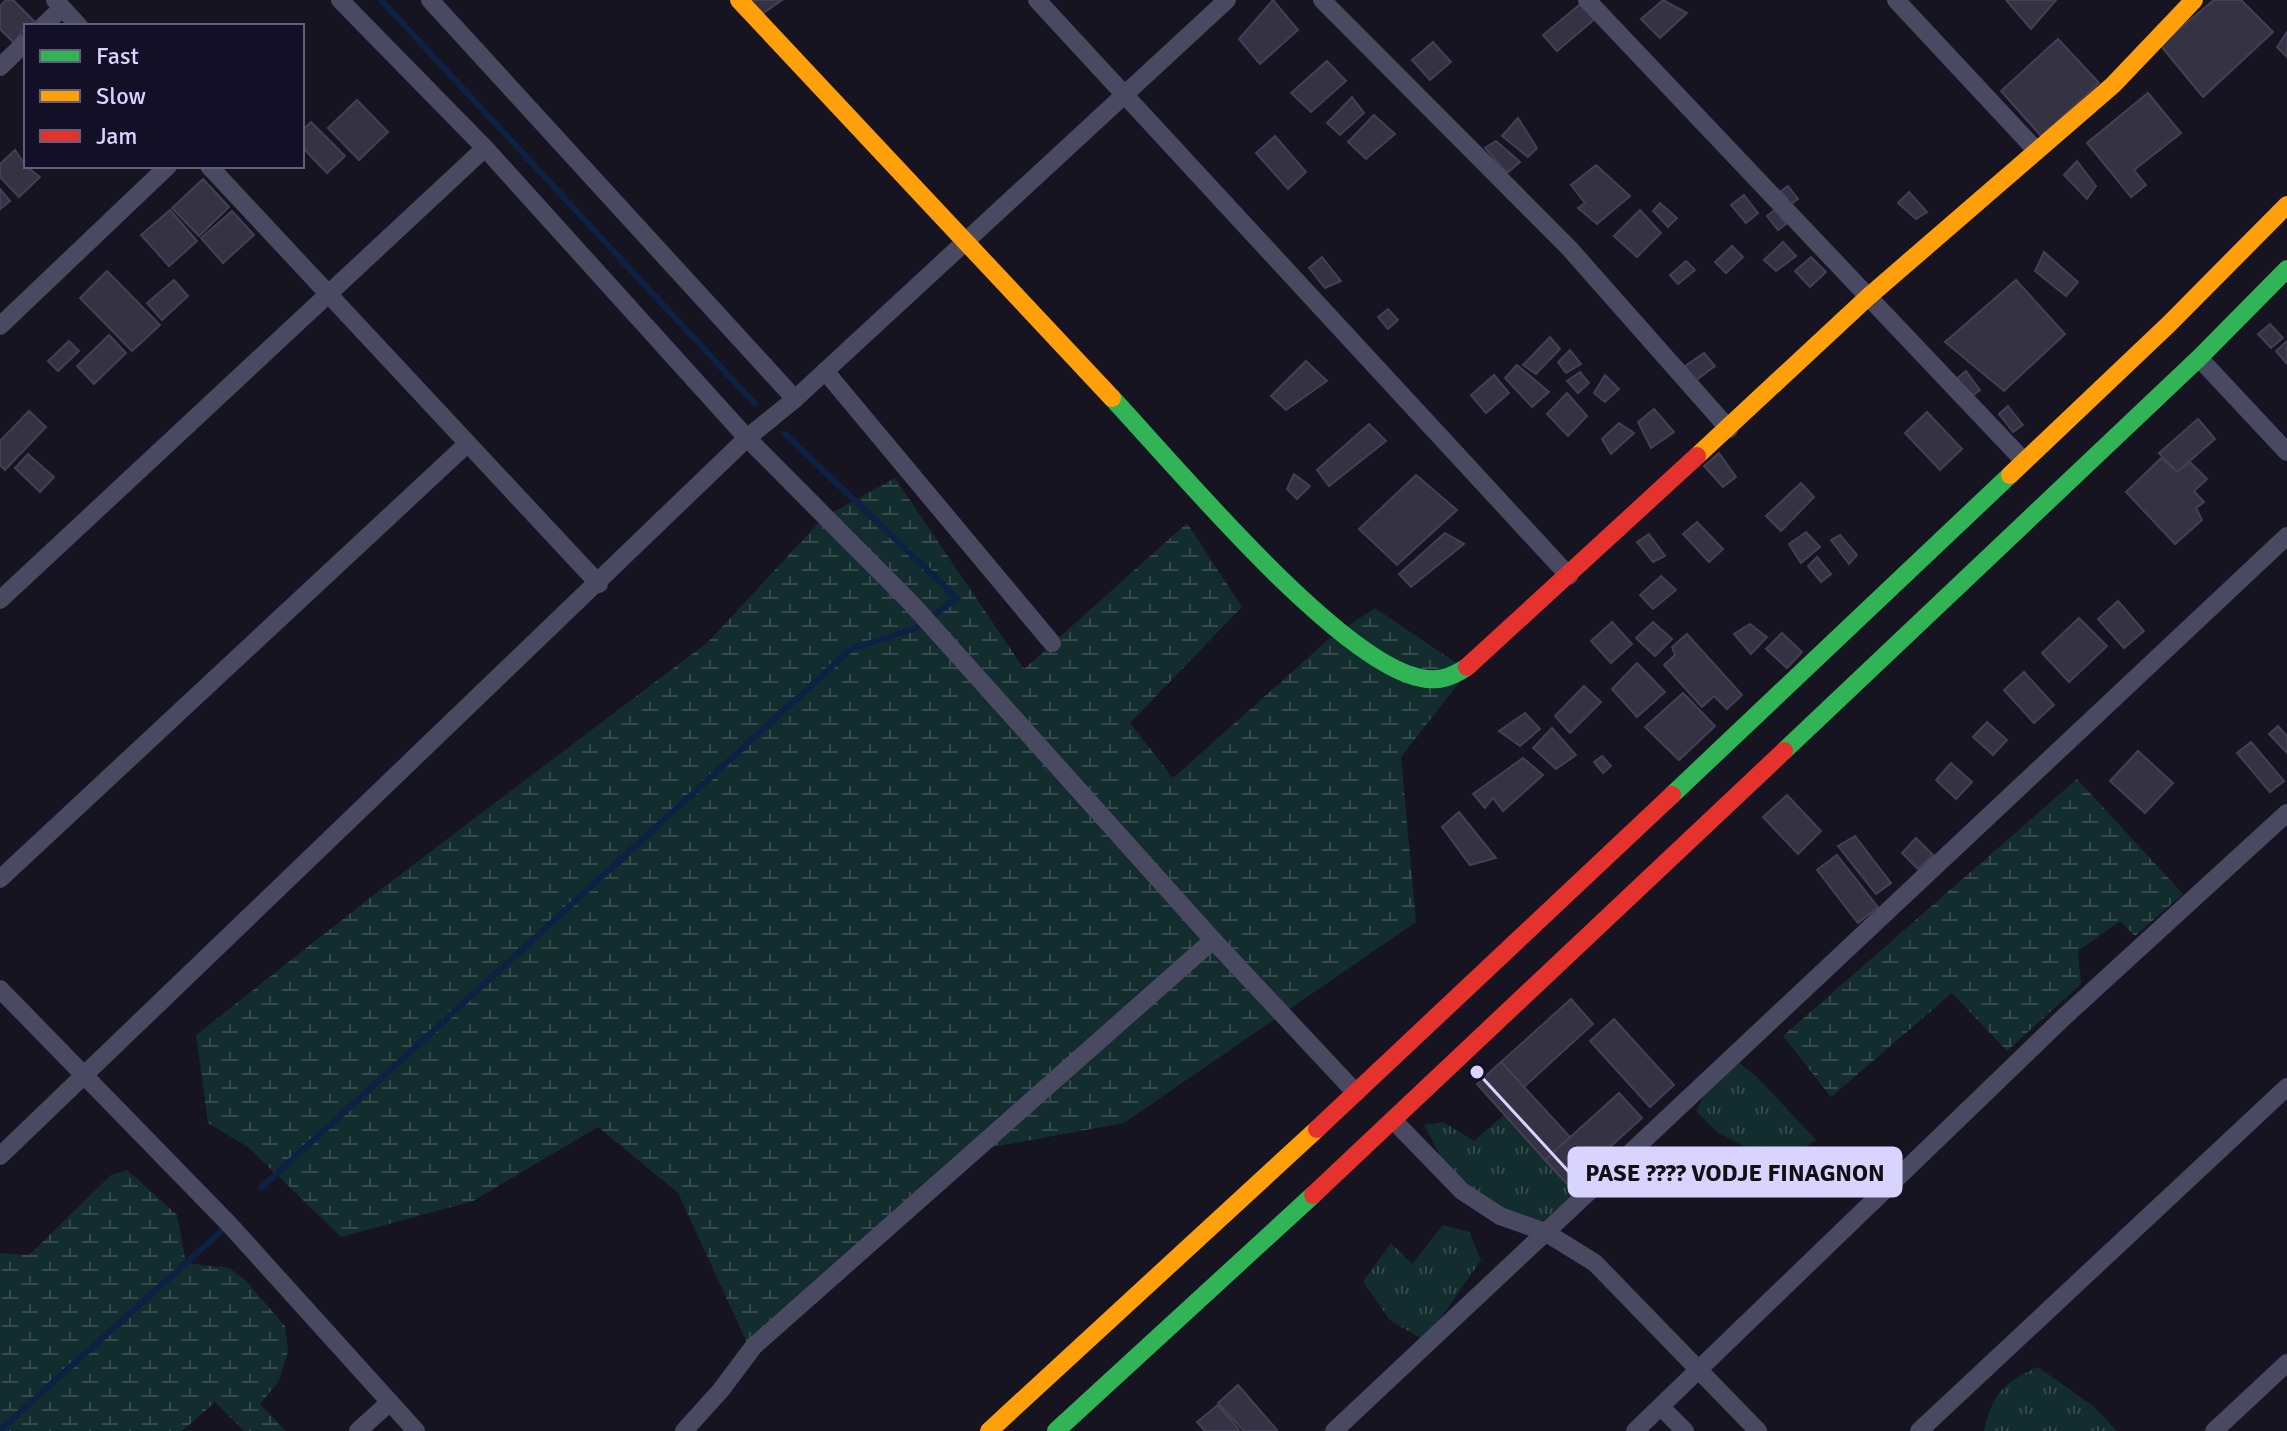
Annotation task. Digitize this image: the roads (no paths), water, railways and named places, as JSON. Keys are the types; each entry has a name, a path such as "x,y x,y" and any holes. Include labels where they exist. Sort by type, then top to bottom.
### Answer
{"street":[{"path":"340,0 485,148 747,438 946,640 1213,940 1356,1093"},
{"path":"430,0 795,399"},
{"path":"739,0 1302,600 1408,677 1436,680 1456,674 1484,654 1868,297 2113,85 2182,4"},
{"path":"1037,0 1569,576"},
{"path":"0,1156 599,584 747,438 795,399 1227,0"},
{"path":"1322,0 1569,248 1729,429"},
{"path":"1587,0 2024,461"},
{"path":"1896,0 2036,150"},
{"path":"44,24 58,4 77,24"},
{"path":"0,67 24,44"},
{"path":"0,600 485,148"},
{"path":"0,326 166,168"},
{"path":"211,168 599,584"},
{"path":"989,1431 1356,1093 2024,461 2287,205"},
{"path":"1056,1431 1394,1121 2199,358 2287,269"},
{"path":"2199,358 2287,452"},
{"path":"825,371 1052,643"},
{"path":"0,879 467,444"},
{"path":"1334,1431 2287,536"},
{"path":"1635,1431 2063,1018 2287,813"},
{"path":"684,1431 721,1390 754,1346 1213,940"},
{"path":"0,989 229,1224 416,1431"},
{"path":"1919,1431 2287,1087"},
{"path":"1394,1121 1462,1191 1500,1216 1545,1232 1595,1263 1758,1431"},
{"path":"2214,1431 2287,1363"},
{"path":"358,1431 390,1402"},
{"path":"1661,1407 1685,1431"}],"waterway":[{"path":"381,0 755,404"},
{"path":"261,1188 851,649 916,628 957,598 785,434"},
{"path":"0,1430 226,1227"}],"place":[{"name":"PASE ???? VODJE FINAGNON","path":"1477,1072"}]}
